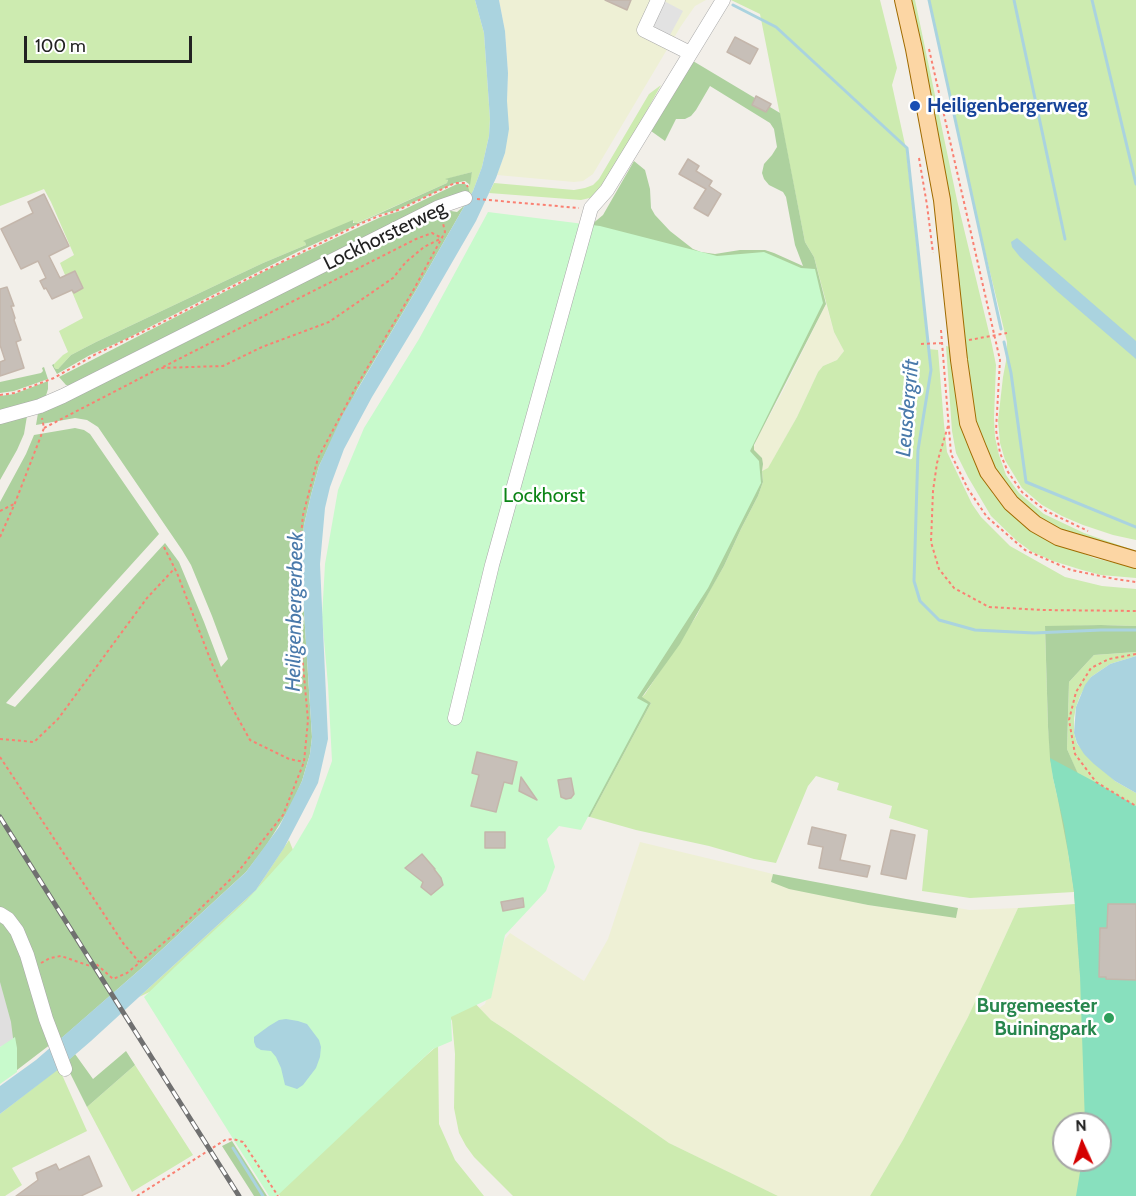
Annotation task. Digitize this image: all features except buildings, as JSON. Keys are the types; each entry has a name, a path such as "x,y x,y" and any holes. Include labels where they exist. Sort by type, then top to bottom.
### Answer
{"main road":[{"path":"903,0 942,200 968,423 988,471 1011,503 1035,524 1058,537 1136,560"}],"street":[{"path":"658,0 644,30 690,53"},
{"path":"455,718 492,565 591,208 607,190 723,0"},
{"name":"Lockhorsterweg","path":"0,417 40,406 439,207 466,198"},
{"path":"0,914 8,919 17,931 27,955 54,1044 65,1069"}],"path":[{"path":"928,45 1000,360 996,430 1000,453 1008,472 1022,492 1046,511 1094,533"},
{"path":"0,395 14,393 54,378 90,357 250,276 362,223 396,211 455,183 468,184 470,190 466,198"},
{"name":"Lockhorsterweg","path":"466,198 591,208"},
{"path":"31,969 50,958 61,956 90,966 95,963 113,979 127,973 173,936 237,873 283,815 304,762 308,720 301,643 298,567 303,515 318,458 445,232 439,207"},
{"path":"44,428 416,239 432,233 442,238"},
{"path":"160,368 223,366 262,347 329,322 393,278 406,262 424,247 442,238"},
{"path":"921,345 934,344"},
{"path":"0,537 44,428 40,406"},
{"path":"949,423 936,463 931,542 939,569 954,588 989,607 1136,611"},
{"path":"0,511 15,503"},
{"path":"164,547 175,568 214,669 250,740 289,759 304,762"},
{"path":"0,739 34,742 58,719 141,606 175,568"},
{"path":"1136,654 1109,658 1091,668 1076,692 1069,720 1075,754 1096,782 1136,806"},
{"path":"0,757 123,943 139,962"},
{"path":"137,1196 225,1140 233,1139 243,1142 278,1196"}],"shaded area":[{"path":"664,1 683,11 669,37 650,28"},
{"path":"0,945 24,1036 0,1047"}],"green space":[{"path":"0,0 475,0 484,33 490,119 489,136 482,167 471,195 468,188 472,172 447,179 447,183 355,224 353,221 305,242 306,245 96,342 71,355 56,369 54,364 68,352 59,331 83,318 60,263 74,255 44,189 0,206"},
{"path":"499,0 706,0 695,6 681,26 593,174 583,181 574,182 497,175 505,153 508,73 505,31"},
{"path":"731,0 880,0 897,68 892,85 906,149 928,349 938,350 947,452 972,504 981,517 1010,546 1065,577 1102,586 1136,589 1136,626 1045,627 1048,727 1053,778 1064,825 1074,892 970,898 922,891 928,830 889,818 892,806 837,790 839,783 816,776 808,786 776,863 590,817 651,703 641,698 697,615 724,566 758,496 763,482 762,471 768,468 797,417 818,372 823,366 837,360 844,351 834,332 814,257 805,242 760,14"},
{"path":"911,0 915,0 957,200 996,365 995,437 1006,475 1019,493 1044,514 1084,533 1136,551 1054,527 1028,508 1008,487 996,470 986,449 975,420"},
{"path":"929,0 1136,0 1136,540 1083,525 1042,505 1022,488 1005,460 1000,443 998,421 1007,342 973,202"},
{"path":"693,61 780,113 805,242 814,257 826,304 754,445 754,450 762,458 763,464 763,482 758,496 724,566 680,644 642,697 651,703 590,817 566,810 591,225 603,215 634,161 645,170 650,189 651,208 655,215 670,231 693,249 715,254 740,250 765,250 803,266 795,245 786,197 783,192 769,185 762,173 764,164 777,147 774,129 770,123 710,86 691,116 676,119 665,141 651,131"},
{"path":"661,85 606,185 594,197 581,200 489,193 494,183 574,190 593,185 599,179 649,94"},
{"path":"472,172 470,185 465,181 455,183 299,251 90,355 57,374 52,365 54,364 54,367 58,369 71,355 263,263 306,245 303,241 353,220 353,223 358,223 447,183 448,180 445,179"},
{"path":"457,184 468,186 470,194 70,386 59,377 273,267"},
{"path":"465,205 358,388 319,466 304,525 301,565 312,737 310,754 302,781 291,806 266,846 246,872 56,1043 29,952 0,911 0,502 34,435 75,428 90,434 159,534 6,703 15,707 165,543 179,562 221,667 228,659 191,565 98,427 87,420 75,418 36,425 38,413 196,337 414,227 451,211 457,212"},
{"name":"Lockhorst","path":"488,212 600,226 717,256 764,252 801,268 815,269 823,303 750,451 759,461 761,483 708,588 637,698 648,704 581,830 559,826 547,839 555,867 546,891 505,935 491,998 451,1017 452,1041 433,1049 277,1196 269,1196 144,997 247,900 293,849 312,817 332,761 322,617 325,564 338,490 364,428 419,339"},
{"path":"826,304 834,332 844,351 837,360 823,366 818,372 797,417 768,469 762,471 762,458 753,450 757,439"},
{"path":"946,346 950,347 981,472 993,494 1006,509 1050,540 1094,558 1136,566 1136,578 1101,575 1053,561 1032,552 991,516 956,453 952,431"},
{"path":"44,367 48,379 14,391 0,393 0,382 41,373"},
{"path":"48,381 45,399 0,412 0,396 14,394"},
{"path":"27,416 24,434 0,480 0,423"},
{"path":"1045,626 1136,626 1136,652 1094,655 1069,682 1067,749 1091,803 1080,976 1074,892 1050,758"},
{"path":"1136,652 1136,656 1110,664 1091,677 1080,696 1074,718 1077,744 1115,781 1136,793 1136,809 1118,869 1067,749 1069,682 1094,655"},
{"name":"Burgemeester Buiningpark","path":"1050,758 1136,806 1136,1196 1076,1196 1080,1172 1112,1172 1112,1112 1085,1112 1080,976 1074,892 1064,825"},
{"path":"289,840 309,890 469,997 491,1020 669,1143 778,1196 513,1196 474,1157 459,1133 454,1108 455,1054 452,1021 449,1015 175,980 139,997 256,890"},
{"path":"640,842 773,874 771,882 868,905 956,917 958,908 970,910 1018,908 968,1017 903,1140 870,1196 778,1196 740,1178 669,1143 491,1020 479,1008 485,1004 505,939 510,933 584,981 608,939"},
{"path":"773,874 958,908 956,918 868,905 789,889 771,882"},
{"path":"1075,904 1080,976 1108,1112 1052,1112 1052,1172 1112,1172 1112,1123 1136,1196 870,1196 903,1140 968,1017 1018,908"},
{"path":"0,918 9,925 51,1044 17,1070 11,1022 0,982"},
{"path":"15,1037 17,1072 0,1084 0,1047"},
{"path":"438,1045 439,1124 455,1160 484,1196 280,1196 276,1190"},
{"path":"126,1051 135,1065 87,1107 65,1063 75,1054 93,1079"},
{"path":"135,1065 193,1155 132,1192 87,1107"},
{"path":"59,1068 87,1131 12,1168 22,1185 5,1196 0,1196 0,1114"},
{"path":"232,1141 267,1196 254,1196 222,1146"}],"water":[{"path":"475,0 499,0 505,31 508,73 509,129 505,153 476,221 372,397 344,449 330,487 325,508 320,564 328,739 318,783 284,848 256,890 91,1041 0,1114 0,1086 36,1060 144,966 246,872 279,827 302,781 310,754 312,737 301,565 304,525 319,466 343,414 473,191 482,167 489,136 490,119 484,33"},
{"path":"1017,238 1136,341 1136,359 1020,257 1011,242"},
{"path":"1136,656 1136,793 1115,781 1094,764 1084,754 1074,733 1076,707 1091,677 1110,664"},
{"path":"286,1019 307,1024 319,1040 321,1047 316,1068 297,1089 285,1085 281,1068 271,1051 261,1050 254,1042 254,1037 269,1026"}],"waterway":[{"path":"929,0 1001,329"},
{"path":"1014,0 1065,239"},
{"path":"1092,0 1136,184"},
{"name":"Leusdergrift","path":"733,5 776,27 907,148 931,370 918,450 914,581 920,601 939,620 975,630 1034,633 1136,630"},
{"path":"1004,342 1011,373 1026,482 1136,527"},
{"path":"233,1148 263,1196"}],"railway":[{"path":"0,817 239,1196"}],"place":[{"name":"Heiligenbergerweg","path":"915,106"},
{"name":"Burgemeester Buiningpark","path":"1109,1018"}],"water label":[{"name":"Heiligenbergerbeek","path":"295,612"}]}
